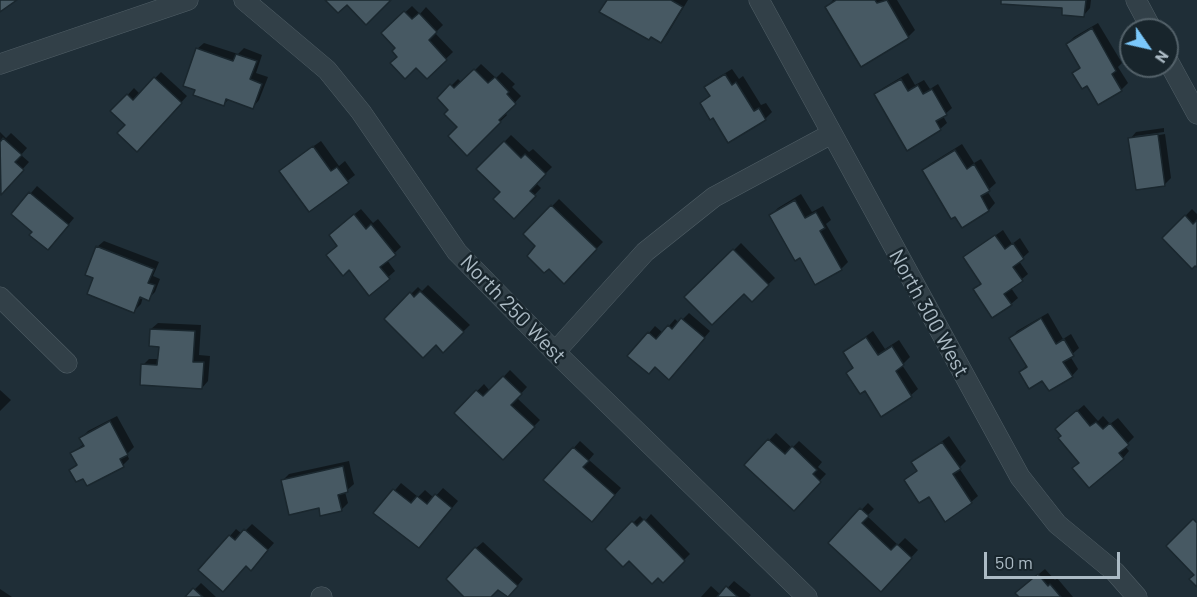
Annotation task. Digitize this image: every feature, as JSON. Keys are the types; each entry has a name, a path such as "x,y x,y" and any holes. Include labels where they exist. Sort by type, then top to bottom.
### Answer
{"street":[{"path":"0,64 188,0"},
{"name":"North 250 West","path":"244,0 327,70 361,112 457,252 555,352 807,597"},
{"name":"North 300 West","path":"759,0 1020,477 1057,524 1115,572 1137,597"},
{"path":"1136,0 1146,18"},
{"path":"1178,78 1195,107"},
{"path":"555,352 645,252 714,197 831,134"},
{"path":"0,297 67,363"}],"building":[{"path":"0,0 17,0 0,12"},
{"path":"325,0 391,0 366,25 347,5 338,13"},
{"path":"607,0 671,0 683,7 661,43 651,37 649,40 599,12"},
{"path":"836,0 875,0 877,3 887,0 909,38 861,67 825,7"},
{"path":"1001,0 1086,0 1084,17 1062,15 1062,8 1001,4"},
{"path":"404,11 412,19 419,13 437,32 429,40 447,60 427,79 416,68 405,79 390,63 397,57 392,51 395,48 381,33"},
{"path":"1092,28 1116,71 1112,74 1122,91 1098,105 1087,86 1082,89 1072,73 1080,68 1066,44"},
{"path":"196,48 233,61 236,54 257,61 250,79 262,84 253,109 226,99 224,106 193,95 195,90 183,86"},
{"path":"474,69 488,83 495,77 509,92 507,94 516,104 467,156 448,136 457,127 444,114 448,110 437,98 450,84 454,88"},
{"path":"725,74 732,85 736,82 754,111 759,108 766,120 728,143 713,118 710,120 700,103 710,96 704,87"},
{"path":"154,77 182,103 137,152 117,133 125,125 110,111 127,94 133,100"},
{"path":"901,79 908,91 918,85 923,94 932,89 947,115 936,121 941,130 907,151 874,94"},
{"path":"1158,134 1165,186 1136,190 1128,138"},
{"path":"3,138 22,155 15,162 24,170 1,195 0,142"},
{"path":"504,141 521,158 525,154 546,174 530,191 536,196 514,219 493,199 500,192 476,169"},
{"path":"313,146 331,171 337,167 349,183 309,212 279,171"},
{"path":"955,150 967,169 974,164 990,191 981,196 989,211 962,228 955,217 951,219 922,170"},
{"path":"29,192 69,225 48,250 29,235 32,232 11,214"},
{"path":"795,200 805,218 816,212 825,228 820,231 842,270 815,285 800,258 795,261 769,215"},
{"path":"551,205 597,249 564,284 549,269 544,273 527,256 535,246 523,234"},
{"path":"354,214 366,229 371,224 396,255 380,267 390,279 369,296 349,270 343,276 326,255 337,246 329,235"},
{"path":"1185,215 1193,224 1197,220 1197,267 1192,269 1162,238"},
{"path":"995,235 1005,249 1013,243 1024,259 1013,267 1023,281 1004,294 1012,305 992,318 973,289 981,284 963,257"},
{"path":"96,246 154,269 148,283 155,285 149,301 140,297 134,313 87,294 93,278 85,275"},
{"path":"733,249 769,285 752,302 744,294 712,325 684,297"},
{"path":"420,291 464,332 443,353 436,345 423,358 384,319 410,292 414,297"},
{"path":"681,318 705,338 669,380 655,367 649,374 627,356 648,332 656,339 668,325 672,329"},
{"path":"1041,318 1056,344 1064,339 1074,356 1063,362 1073,377 1049,391 1042,381 1029,389 1019,372 1027,367 1009,338"},
{"path":"150,329 195,331 193,362 204,362 202,389 140,385 141,364 157,365 159,347 149,346"},
{"path":"866,337 878,355 892,346 904,365 896,371 912,397 881,417 865,391 860,394 846,373 853,368 843,352"},
{"path":"503,376 522,394 511,405 535,427 503,460 454,413 476,390 483,396"},
{"path":"1077,410 1090,426 1096,422 1103,429 1110,423 1129,445 1119,453 1124,459 1089,488 1072,468 1079,463 1058,438 1061,436 1055,429"},
{"path":"110,421 128,455 120,459 124,467 87,486 83,479 76,482 69,470 77,465 70,453 84,446 79,438"},
{"path":"768,439 785,454 792,446 817,470 813,474 821,482 794,511 744,465"},
{"path":"942,442 961,469 953,474 972,503 945,522 929,497 919,503 904,480 917,471 911,462"},
{"path":"573,447 589,461 583,467 615,495 592,522 543,480"},
{"path":"343,466 348,492 338,495 342,511 320,516 319,508 289,515 281,480"},
{"path":"393,489 411,503 417,496 427,504 435,494 452,508 419,548 373,513"},
{"path":"860,508 869,516 862,523 891,550 897,544 912,558 881,592 828,543"},
{"path":"644,519 685,561 663,583 658,578 652,584 629,561 623,567 605,549 632,521 637,526"},
{"path":"1193,519 1197,523 1197,587 1189,579 1194,575 1166,546"},
{"path":"244,529 268,550 251,571 246,566 223,592 198,570 229,535 235,540"},
{"path":"475,547 518,586 508,597 498,590 491,597 464,597 446,579"},
{"path":"1038,574 1061,597 1019,597 1015,593"},
{"path":"726,586 738,597 717,597"},
{"path":"193,588 203,597 185,597"}]}
